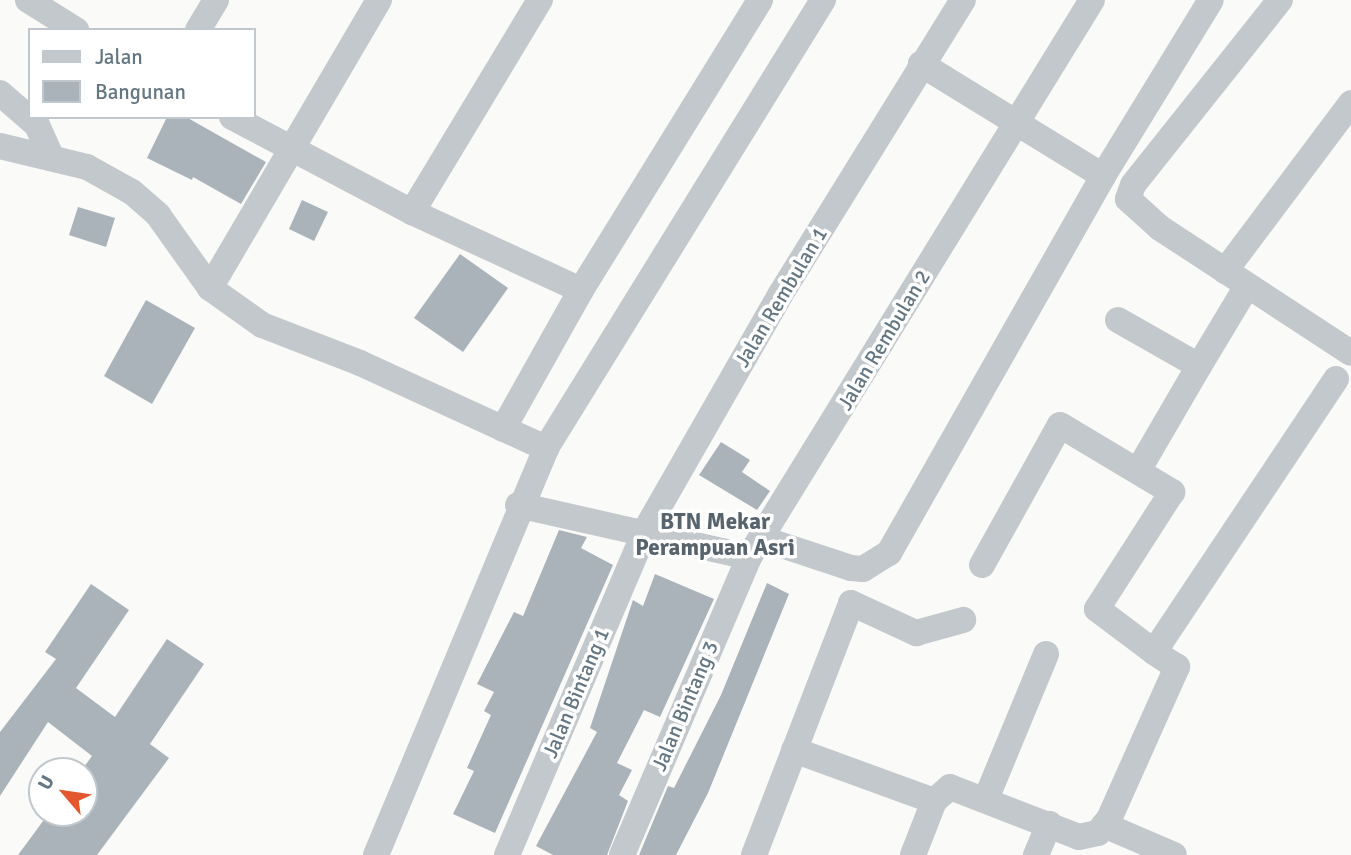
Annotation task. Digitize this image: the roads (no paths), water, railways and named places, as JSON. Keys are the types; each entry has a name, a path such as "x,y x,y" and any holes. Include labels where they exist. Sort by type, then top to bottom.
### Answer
{"street":[{"path":"28,0 56,8 74,28"},
{"path":"199,28 216,0"},
{"path":"210,288 379,0"},
{"path":"412,212 540,0"},
{"path":"503,429 581,290 760,0"},
{"path":"376,855 519,505 546,448 823,0"},
{"name":"Jalan Rembulan 1","path":"645,531 780,295 963,0"},
{"name":"Jalan Rembulan 2","path":"756,548 1092,0"},
{"path":"519,505 851,568 863,569 889,553 1103,176 1210,0"},
{"path":"1280,0 1133,185 1128,199 1135,210 1351,353"},
{"path":"921,64 1103,176"},
{"path":"0,93 28,117"},
{"path":"1225,271 1351,103"},
{"path":"30,119 37,125 52,158"},
{"path":"235,119 290,151 412,212 581,290"},
{"path":"0,146 87,167 132,192 158,215 210,288 262,325 360,363 546,448"},
{"path":"1138,471 1247,286"},
{"path":"1118,320 1199,366"},
{"path":"1154,652 1336,379"},
{"path":"982,565 1060,425 1172,492 1097,609 1177,667 1097,838"},
{"name":"Jalan Bintang 1","path":"507,855 645,531"},
{"name":"Jalan Bintang 3","path":"622,855 756,548"},
{"path":"754,855 851,603 916,633 963,620"},
{"path":"986,799 1046,654"},
{"path":"794,750 934,801"},
{"path":"913,855 934,801 950,787 1088,838 1174,855"},
{"path":"1036,855 1049,824"}],"district":[{"name":"BTN Mekar Perampuan Asri","path":"715,535"}]}
